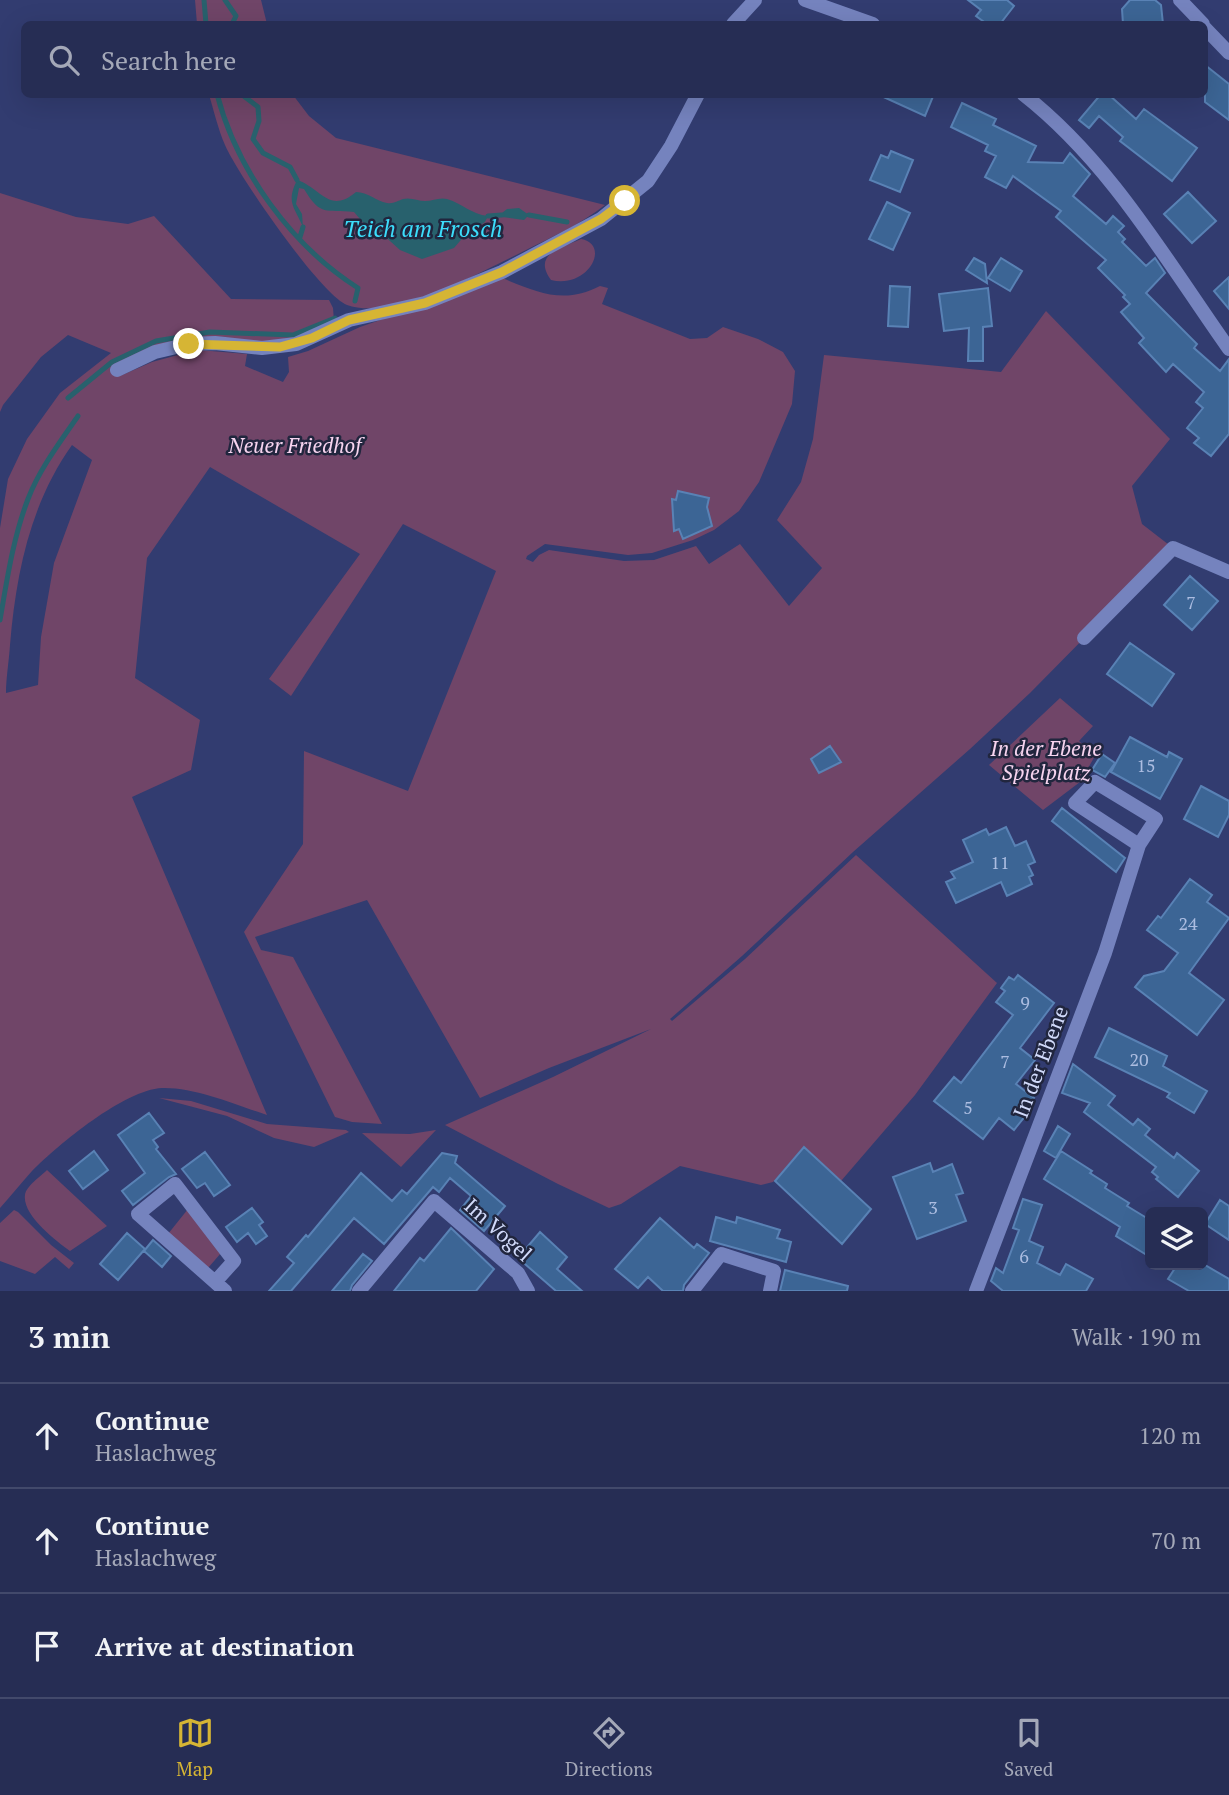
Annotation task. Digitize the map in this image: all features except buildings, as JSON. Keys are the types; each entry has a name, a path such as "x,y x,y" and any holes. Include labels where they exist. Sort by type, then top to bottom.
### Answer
{"street":[{"path":"736,21 755,0"},
{"path":"804,0 864,21"},
{"path":"1180,0 1199,21"},
{"path":"1208,30 1229,53"},
{"path":"117,370 155,352 189,344 215,343 262,348 296,344 347,321 425,303 502,272 601,219 648,181 671,146 696,98"},
{"path":"1027,98 1063,130 1121,194 1229,349"},
{"path":"1084,638 1173,548 1229,572"},
{"name":"In der Ebene","path":"976,1291 1105,953 1139,845 1156,819 1095,782 1075,803 1139,845"},
{"path":"176,1184 233,1261 220,1287 138,1214 176,1184"},
{"name":"Im Vogel","path":"359,1291 434,1200 518,1273 528,1291"},
{"path":"692,1291 721,1254 774,1271 769,1291"}],"green space":[{"path":"195,0 261,0 266,21 197,21"},
{"path":"210,98 295,98 309,116 336,138 605,205 557,235 443,289 399,305 381,308 354,307 335,296 318,280 281,232 233,160 218,126"},
{"name":"Neuer Friedhof","path":"0,193 76,217 128,224 154,216 231,299 329,300 333,308 334,321 303,338 273,343 186,339 120,376 152,362 199,350 247,354 245,366 283,382 289,372 288,357 308,351 360,327 502,278 539,292 562,296 587,292 600,286 608,288 602,304 690,339 707,338 723,327 758,339 783,352 795,371 792,404 759,482 739,511 714,530 652,553 628,555 545,544 526,559 533,562 549,550 624,561 654,560 696,546 709,564 740,544 789,606 822,568 777,520 801,482 813,439 824,355 1001,372 1046,311 1170,439 1132,486 1142,524 1173,548 1030,693 670,1019 672,1021 745,959 856,855 997,983 915,1095 841,1181 804,1146 773,1182 761,1185 680,1166 621,1204 609,1208 445,1125 553,1077 651,1029 480,1098 367,900 255,937 261,950 293,957 382,1124 352,1122 335,1117 244,932 303,844 304,751 408,791 496,571 403,524 291,696 269,679 360,554 210,467 147,558 135,678 200,720 191,770 132,797 267,1115 188,1090 162,1088 147,1091 111,1108 75,1133 32,1171 0,1208 0,528 8,479 27,439 60,393 111,353 68,335 41,357 0,412","holes":["72,445 92,460 54,563 41,637 38,685 6,693 16,592 36,515 45,491"]},
{"path":"581,239 590,243 594,249 592,265 576,278 551,280 546,271 547,258 558,249"},
{"name":"In der Ebene Spielplatz","path":"1060,698 1093,726 1079,741 1095,756 1080,782 1043,810 989,765"},
{"path":"159,1098 191,1101 267,1124 349,1132 314,1147 274,1138 227,1116"},
{"path":"436,1130 401,1167 362,1133 410,1134"},
{"path":"47,1170 107,1226 70,1251 41,1227 25,1203 28,1188"},
{"path":"188,1209 221,1253 208,1268 168,1234"},
{"path":"14,1210 74,1263 69,1269 55,1257 35,1274 0,1261 0,1223"}],"water":[{"name":"Teich am Frosch","path":"297,180 332,200 339,201 356,192 389,203 406,199 444,199 488,216 485,222 466,234 454,248 422,259 400,250 380,232 366,226 354,212 320,208 304,189 299,188 296,204 302,214 303,227 292,199"},
{"path":"519,208 529,215 524,220 502,217 502,213 507,209"}],"waterway":[{"path":"204,0 206,21"},
{"path":"225,0 236,16 234,21"},
{"path":"218,98 238,151 270,204 311,251 358,288 355,301"},
{"path":"246,98 258,107 259,121 253,139 263,153 290,167 297,180"},
{"path":"488,216 502,215"},
{"path":"529,215 567,222"},
{"path":"300,237 303,227"},
{"path":"68,398 112,362 156,341 210,332 293,335 335,318"},
{"path":"0,620 14,544 28,499 44,467 78,416"}],"route":[{"path":"189,344 280,347 312,338 349,320 425,303 502,272 601,219 625,201"}]}
